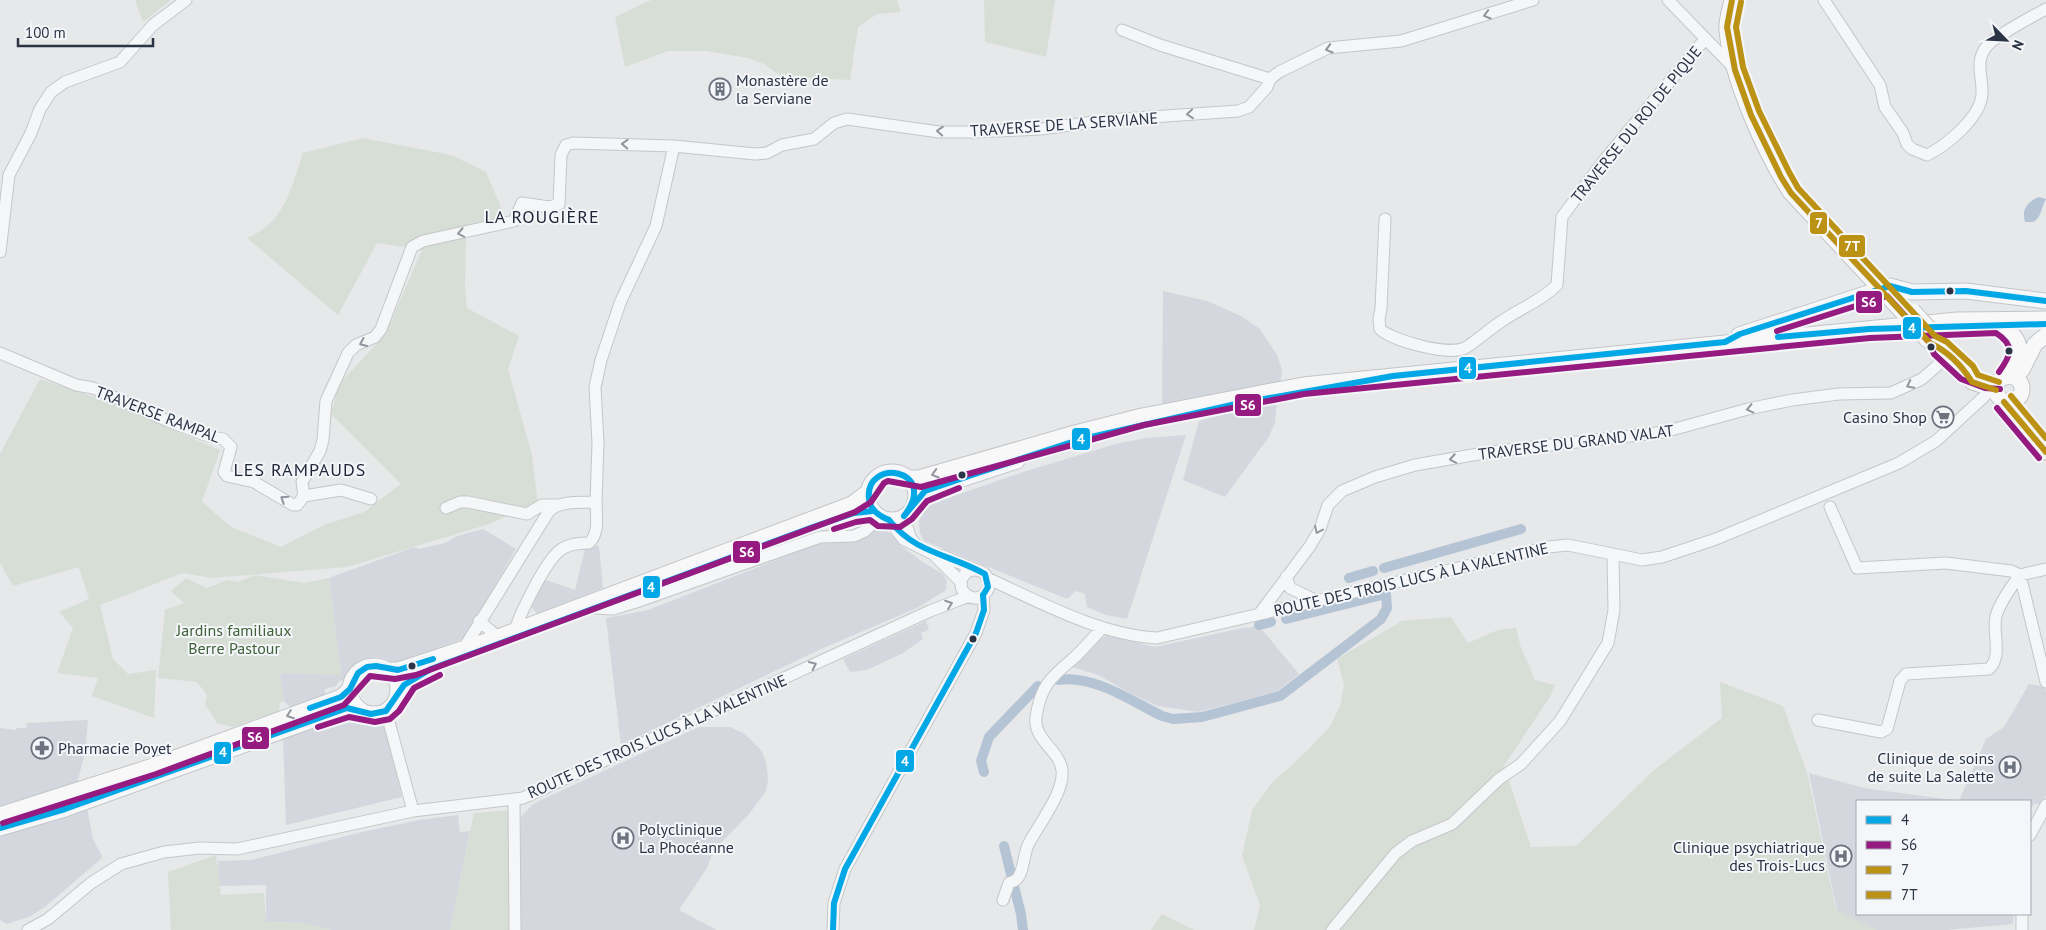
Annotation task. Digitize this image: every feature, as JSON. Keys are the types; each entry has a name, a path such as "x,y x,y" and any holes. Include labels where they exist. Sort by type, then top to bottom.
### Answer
{"main road":[{"path":"1732,0 1727,28 1733,62 1783,181 1791,194 1866,274 1877,289 1906,306 1938,345 1969,377 1987,380 2005,390 2019,421 2046,452"},
{"path":"1733,62 1741,0"},
{"path":"1725,342 1877,289 1906,306 1966,291 2046,301"},
{"path":"887,516 869,502 868,492 873,480 884,473 897,472 908,478 920,478 1075,433 1142,416 1303,385 1956,320 2046,319"},
{"path":"1869,330 1998,324 2046,324"},
{"path":"1998,324 2015,336 2019,348 2016,363 2005,390"},
{"path":"2005,390 2035,344 2046,335"},
{"path":"915,501 925,491 1078,440 1236,404 1392,376"},
{"path":"399,690 413,677 430,669 813,527 854,513 887,516 911,510 916,493 908,478"},
{"path":"0,815 153,766 341,697 350,689 358,673 367,667 376,666 387,670 398,670 498,637 852,504 868,492"},
{"path":"0,828 65,809 347,708 376,714 386,711 397,698 399,690 397,682 387,670"},
{"path":"350,689 352,699 358,709"}],"street":[{"path":"0,252 9,175 31,133 40,110 51,92 65,82 120,62 153,25 186,0"},
{"name":"TRAVERSE DE LA SERVIANE","path":"674,146 767,153 782,145 814,139 834,123 847,119 939,132 975,132 1041,129 1108,120 1238,111 1249,107 1254,102 1267,87 1270,79 1328,48 1401,41 1533,0"},
{"path":"1668,0 1705,39 1733,62"},
{"path":"1824,0 1880,85 1886,107 1904,133 1907,144 1912,149 1927,155 1935,151 1974,118 1982,94 1979,69 1980,56 1987,45 2046,9"},
{"path":"1122,30 1160,45 1270,79"},
{"name":"TRAVERSE DU ROI DE PIQUE","path":"1385,219 1380,329 1420,348 1447,350 1464,348 1505,319 1543,298 1557,284 1562,217 1602,163 1705,39"},
{"path":"304,496 302,482 320,451 323,440 326,401 348,354 356,345 375,337 381,329 412,247 417,243 514,221 522,204 550,207 559,204 561,155 566,144 573,142 674,146 656,226 620,303 595,387 598,443 597,526 593,540 589,543 580,543 563,548 553,557 520,615 515,630"},
{"name":"TRAVERSE DU GRAND VALAT","path":"1260,613 1320,529 1328,504 1342,491 1374,477 1415,465 1490,452 1664,432 1748,409 1792,400 1839,394 1891,393 1922,379 1938,345"},
{"name":"TRAVERSE RAMPAL","path":"0,353 76,385 93,388 168,421 208,436 222,438 231,447 224,472 227,476 254,482 293,505 297,505 304,496 340,490 371,499"},
{"path":"1969,377 1978,402"},
{"name":"ROUTE DES TROIS LUCS À LA VALENTINE","path":"987,578 1102,628 1134,637 1157,638 1548,547 1568,545 1642,560 1662,557 1743,528 1899,463 1936,441 1988,393 2005,390"},
{"path":"446,508 460,502 468,502 527,514 542,505 596,502"},
{"path":"464,648 479,621 524,554 544,520 556,505"},
{"path":"1830,507 1857,568 1946,563 2011,571 2020,575 2046,569"},
{"path":"595,608 612,609 636,602 820,537 854,536 887,516 903,539 933,554 943,556 976,570 987,578 989,582 978,595 976,633 845,869 834,903 833,930"},
{"path":"933,554 961,582"},
{"path":"1332,930 1396,853 1412,841 1452,824 1499,778 1521,764 1560,721 1608,643 1614,610 1612,555"},
{"path":"976,570 966,573 961,582 962,591 978,595"},
{"path":"2020,575 2046,682"},
{"path":"1818,720 1882,732 1887,729 1900,681 1906,674 1989,669 1994,664 1996,649 1995,619 2020,575"},
{"path":"1286,577 1290,588 1317,601"},
{"name":"ROUTE DES TROIS LUCS À LA VALENTINE","path":"28,930 48,919 91,883 121,864 164,852 200,848 236,850 413,811 514,800 530,795 916,618 978,595 1021,593"},
{"path":"479,621 498,637"},
{"path":"1003,900 1029,844 1054,799 1062,777 1058,760 1036,730 1036,717 1042,694 1051,676 1077,655 1102,628"},
{"path":"386,711 413,811"},
{"path":"514,800 515,930"},
{"path":"2031,833 2046,805"},
{"path":"2022,915 2022,930"}],"shaded area":[{"path":"1163,291 1207,301 1241,316 1260,329 1277,355 1282,370 1280,385 1162,406"},
{"path":"1277,401 1275,423 1268,438 1225,497 1183,480 1199,421 1263,403"},
{"path":"1186,435 1127,619 1106,615 1087,607 1085,594 1076,591 1067,599 924,541 920,533 919,521 926,508 931,504 1026,471 1116,444 1146,438"},
{"path":"880,527 887,530 900,545 924,563 943,574 947,582 946,590 917,608 821,649 621,745 606,618 648,610 817,544 854,541"},
{"path":"483,529 516,549 465,638 393,665 388,660 379,657 365,659 353,667 347,679 339,681 336,686 325,689 325,695 290,707 284,701 280,673 341,675 329,578 414,547 418,549 445,543 457,536"},
{"path":"586,545 599,546 603,588 537,614 529,604 543,579 575,590"},
{"path":"926,621 929,630 921,633 923,639 903,653 867,670 850,672 843,659"},
{"path":"1259,626 1299,674 1276,692 1198,712 1158,706 1133,695 1098,675 1069,666 1106,635 1155,647"},
{"name":"Clinique de soins de suite La Salette","path":"2029,684 2045,687 2046,693 2046,795 2041,804 2034,804 2031,809 2031,800 1959,800 1986,739 2004,727"},
{"path":"352,719 365,719 381,723 385,728 402,797 286,825 283,737"},
{"path":"88,720 85,753 77,783 51,794 0,806 0,728 16,730 16,728 27,728 26,723"},
{"name":"Polyclinique La Phocéanne","path":"699,727 730,727 745,734 761,750 766,761 768,779 766,791 749,814 714,850 707,868 679,910 717,930 519,930 521,817 532,805 541,800"},
{"name":"Clinique psychiatrique des Trois-Lucs","path":"1809,773 1864,788 1952,800 1856,800 1856,915 2014,915 2013,924 1947,930 1845,930 1837,911"},
{"path":"87,808 93,839 102,856 100,860 46,906 31,916 7,924 0,920 0,835"},
{"path":"458,815 460,832 470,831 450,930 332,930 303,923 266,922 266,885 219,886 218,861 251,860 362,832 419,820"}],"green space":[{"path":"135,0 171,0 143,22"},
{"path":"651,0 897,0 901,12 877,14 858,27 850,80 781,76 764,64 748,58 706,51 668,51 625,67 615,17"},
{"path":"984,0 1055,0 1046,57 985,42"},
{"path":"363,138 451,155 486,172 506,219 466,229 465,286 467,308 519,336 508,369 532,455 538,504 486,525 347,567 212,578 183,573 100,605 113,659 128,674 156,670 154,718 92,696 98,678 57,673 73,628 59,612 89,599 79,567 13,586 0,563 0,454 40,379 103,400 220,450 202,502 231,527 281,547 324,525 364,512 401,484 331,414 339,384 385,335 422,250 377,243 338,315 247,238 260,231 278,214 290,191 303,153"},
{"name":"Jardins familiaux Berre Pastour","path":"255,575 304,583 329,578 341,675 280,673 284,701 280,703 279,711 233,727 217,723 205,704 207,695 197,682 158,678 165,610 184,603 171,591 186,578 207,588 227,580 238,582"},
{"path":"1451,617 1468,643 1498,630 1516,628 1521,648 1535,680 1555,685 1551,695 1504,766 1531,847 1576,846 1654,770 1722,718 1720,682 1783,706 1808,776 1836,910 1877,930 1254,930 1260,905 1242,856 1252,810 1272,783 1309,749 1331,725 1341,703 1344,685 1337,659 1402,621"},
{"path":"511,810 509,930 450,930 474,813"},
{"path":"216,855 221,895 264,893 266,922 303,923 332,930 171,930 168,872"},
{"path":"1162,914 1194,930 1151,930"}],"water":[{"path":"2039,197 2046,199 2040,215 2033,222 2025,222 2026,206"}],"waterway":[{"path":"1384,568 1521,529"},
{"path":"1349,578 1373,571"},
{"path":"1058,680 1071,679 1098,685 1125,696 1162,716 1173,719 1202,717 1280,696 1381,619 1387,608 1386,594 1286,619"},
{"path":"1259,625 1271,622"},
{"path":"984,772 981,761 989,737 1038,686"},
{"path":"1004,846 1021,914 1023,930"}],"transit line":[{"name":"7","path":"1732,0 1727,27 1735,70 1751,115 1781,177 1791,193 1930,343 1954,360 1972,382 1996,390"},
{"name":"7T","path":"1741,2 1736,27 1743,67 1759,111 1798,188 1935,336 1947,342 1973,366 1978,375 1999,382"},
{"name":"4","path":"904,516 925,491 972,475 1078,440 1236,404 1393,376 1725,342 1740,334 1890,286 1912,292 1966,291 2046,301"},
{"name":"S6","path":"1777,331 1887,296 1929,342 1934,354 1961,379 1985,388 2000,389"},
{"name":"4","path":"1778,337 1869,329 2046,324"},
{"name":"S6","path":"3,823 156,774 344,705 370,676 395,679 416,675 855,512 871,502 884,483 888,481 921,487 1144,425 1304,394 1870,338 1996,333 2007,342 2010,351 1999,372"},
{"name":"7T","path":"2011,396 2046,438"},
{"name":"7","path":"2004,402 2046,452"},
{"name":"S6","path":"1997,408 2039,458"},
{"name":"4","path":"889,520 876,512 871,506 869,499 871,486 878,477 888,473 908,478 913,487 913,500 904,516"},
{"name":"S6","path":"834,529 870,520 878,526 900,527 912,519 927,501 959,488"},
{"name":"4","path":"0,828 65,809 347,708 371,714 386,711 404,685 431,669 813,527 854,513 873,511"},
{"name":"4","path":"889,520 899,531 922,547 985,574 988,587 983,595"},
{"name":"4","path":"833,930 834,903 845,869 976,633 984,610 983,595"},
{"name":"4","path":"310,708 341,697 350,689 358,673 367,667 376,666 398,670 433,659"},
{"name":"S6","path":"318,727 349,717 375,722 390,719 399,711 414,688 440,675"}],"place":[{"name":"Monastère de la Serviane","path":"720,89"},
{"name":"Casino Shop","path":"1943,417"},
{"name":"Pharmacie Poyet","path":"42,748"},
{"name":"Clinique de soins de suite La Salette","path":"2010,767"},
{"name":"Polyclinique La Phocéanne","path":"623,838"},
{"name":"Clinique psychiatrique des Trois-Lucs","path":"1841,856"}],"district":[{"name":"LA ROUGIÈRE","path":"542,217"},
{"name":"LES RAMPAUDS","path":"300,470"}]}
